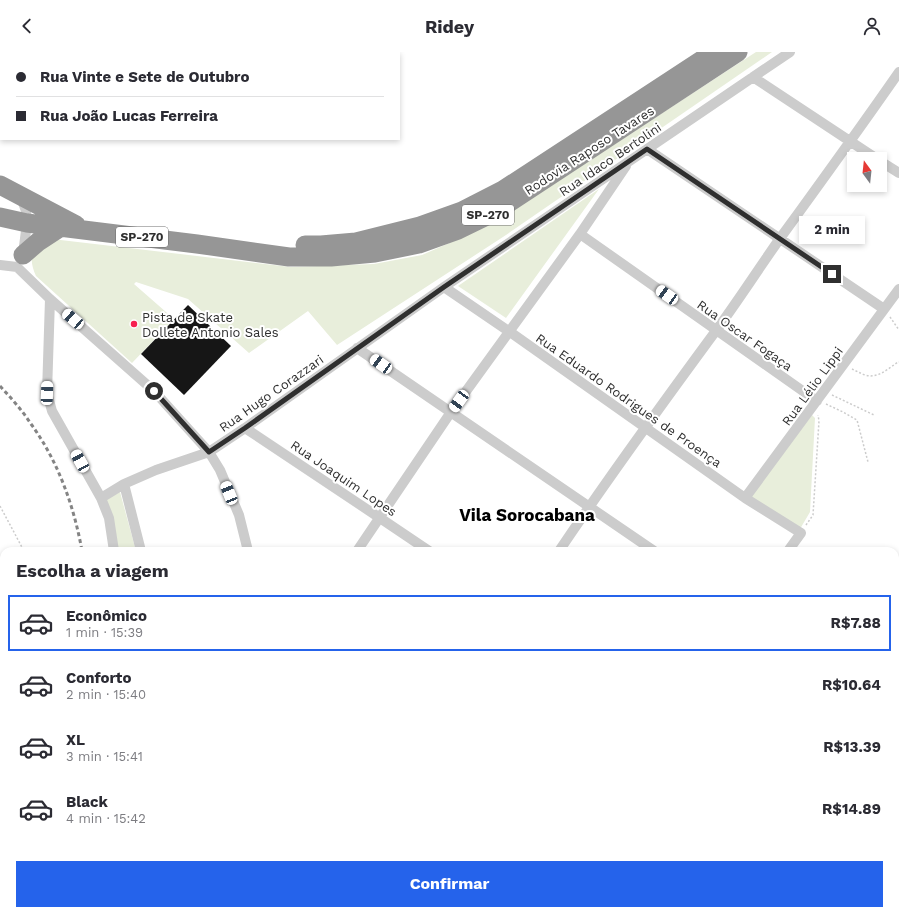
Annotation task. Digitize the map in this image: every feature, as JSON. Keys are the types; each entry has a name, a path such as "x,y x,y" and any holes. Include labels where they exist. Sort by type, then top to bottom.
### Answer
{"highway":[{"name":"Rodovia Raposo Tavares","path":"197,244 321,245 356,242 420,226 462,211 503,190 714,52"},
{"name":"Rodovia Raposo Tavares","path":"0,217 27,223 289,257 331,257 375,253 419,244 458,230 495,212 738,52"},
{"path":"0,185 86,230"},
{"path":"20,261 38,242 61,227"}],"street":[{"name":"Rua Idaco Bertolini","path":"444,287 790,52"},
{"path":"562,547 645,427 716,330 899,72"},
{"path":"753,77 867,152"},
{"path":"647,149 884,309"},
{"path":"360,547 451,412 580,234 630,161"},
{"path":"887,166 899,174"},
{"path":"21,195 26,211 27,223 20,261 50,299 154,391 209,452 220,470 239,515 247,547"},
{"name":"Rua Oscar Fogaça","path":"580,234 817,401"},
{"path":"0,265 20,261"},
{"name":"Rua Eduardo Rodrigues de Proença","path":"444,287 745,498 801,533"},
{"name":"Rua Hugo Corazzari","path":"101,498 124,484 156,470 209,452 444,287"},
{"name":"Rua Lélio Lippi","path":"745,498 899,289"},
{"path":"50,299 47,393 52,411 101,498 109,518 113,547"},
{"path":"358,348 648,547"},
{"name":"Rua Joaquim Lopes","path":"245,428 422,547"},
{"path":"124,484 139,547"},
{"path":"791,547 801,533"}],"path":[{"path":"884,309 899,330"},
{"path":"843,365 871,376 881,374 899,362"},
{"path":"824,391 874,415"},
{"path":"801,533 813,515 819,421 817,401 843,412 857,420 868,462"},
{"path":"0,506 22,547"}],"green space":[{"path":"756,52 772,52 506,235 337,345 308,311 249,353 188,299 136,282 134,284 174,319 132,363 36,276 33,268 32,256 52,239 291,267 374,264 422,255 501,218"},
{"path":"599,189 506,318 458,286"},
{"path":"812,415 815,418 810,512 800,529 749,496"},
{"path":"120,492 135,547 117,547 106,499"}],"building":[{"path":"188,305 231,346 184,395 141,354"}],"railway":[{"path":"0,386 24,414 41,438 49,453 64,484 79,534 81,547"}],"place":[{"name":"Pista de Skate Dollete Antonio Sales","path":"134,324"}],"district":[{"name":"Vila Sorocabana","path":"527,515"}],"route":[{"path":"154,391 209,452 444,287 647,149 832,274"}]}
